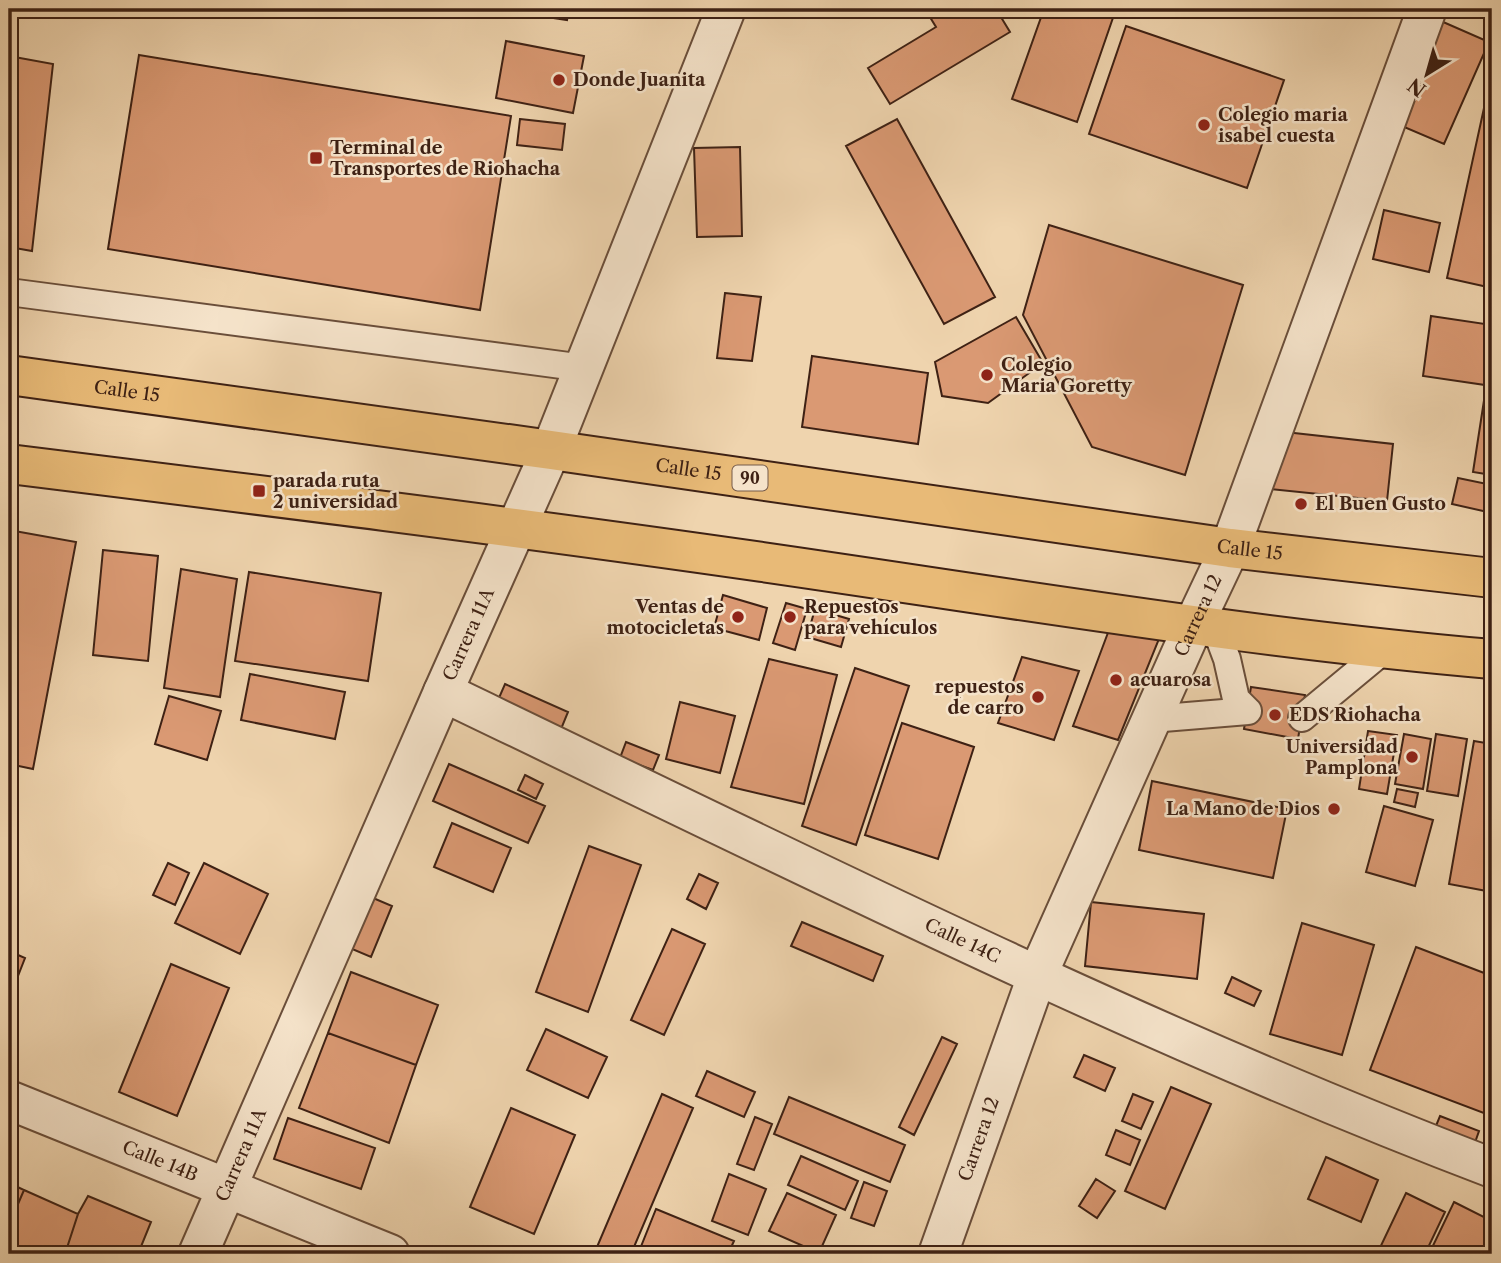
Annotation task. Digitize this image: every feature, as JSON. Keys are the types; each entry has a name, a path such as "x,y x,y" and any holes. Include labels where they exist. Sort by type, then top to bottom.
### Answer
{"highway":[{"name":"Calle 15","path":"9,375 1230,548 1492,578"},
{"path":"9,464 518,527 1384,650 1492,659"}],"street":[{"name":"Carrera 11A","path":"198,1254 551,450 726,9"},
{"name":"Carrera 12","path":"938,1254 1037,976 1152,719 1204,626 1427,9"},
{"name":"Calle 14C","path":"443,692 1037,976 1399,1132 1492,1168"},
{"name":"Calle 14B","path":"9,1100 390,1254"}],"lane":[{"path":"9,292 584,368"},
{"path":"1152,719 1248,711 1236,699 1227,659 1204,626"},
{"path":"1302,718 1384,650"}],"building":[{"path":"528,9 569,9 567,20 527,14"},
{"path":"925,9 996,9 1010,32 890,104 868,68 936,27"},
{"path":"1044,9 1116,9 1077,122 1012,99"},
{"path":"1434,18 1489,42 1444,144 1390,121"},
{"path":"1126,26 1284,80 1247,188 1089,134"},
{"path":"506,41 584,56 573,113 496,98"},
{"path":"139,55 511,116 480,310 108,249"},
{"path":"9,56 53,64 32,251 9,247"},
{"path":"1484,108 1492,110 1492,288 1447,278"},
{"path":"520,119 565,124 562,150 517,145"},
{"path":"897,119 995,297 944,324 846,146"},
{"path":"740,147 742,236 697,237 694,148"},
{"path":"1384,210 1440,223 1429,272 1373,259"},
{"path":"1049,225 1243,285 1185,475 1092,447 1023,315"},
{"path":"725,293 761,297 752,361 717,358"},
{"path":"1431,316 1492,325 1492,386 1423,376"},
{"path":"1016,317 1043,363 988,403 942,396 935,362"},
{"path":"812,356 928,373 918,444 802,427"},
{"path":"1485,394 1492,395 1492,475 1473,472"},
{"path":"1276,431 1393,444 1387,501 1270,489"},
{"path":"1458,478 1492,485 1492,513 1452,504"},
{"path":"9,530 76,542 33,769 9,764"},
{"path":"103,550 158,556 148,661 93,655"},
{"path":"181,569 237,579 220,697 164,688"},
{"path":"249,572 381,593 368,681 235,661"},
{"path":"723,595 767,608 759,640 714,628"},
{"path":"786,603 807,609 795,650 773,643"},
{"path":"815,609 849,619 841,647 807,637"},
{"name":"acuarosa","path":"1109,630 1161,634 1118,740 1073,726"},
{"name":"repuestos de carro","path":"1022,657 1079,671 1054,740 998,723"},
{"path":"769,659 837,675 804,804 731,787"},
{"path":"855,668 909,686 856,845 802,826"},
{"path":"250,674 345,692 335,739 241,720"},
{"path":"505,684 568,712 559,734 495,707"},
{"name":"EDS Riohacha","path":"1251,687 1305,695 1298,739 1244,729"},
{"path":"169,696 221,711 207,760 155,744"},
{"path":"680,702 735,716 720,773 666,759"},
{"path":"902,723 974,747 938,859 865,835"},
{"path":"1368,731 1397,735 1387,794 1359,789"},
{"path":"1404,734 1431,739 1423,789 1395,784"},
{"path":"1436,734 1467,739 1458,796 1427,791"},
{"path":"1474,741 1492,744 1492,892 1449,884"},
{"path":"626,742 659,755 653,770 620,758"},
{"path":"449,764 545,806 528,843 433,801"},
{"path":"525,775 543,784 536,799 518,790"},
{"path":"1152,781 1287,809 1273,878 1139,850"},
{"path":"1397,789 1418,793 1415,807 1394,802"},
{"path":"1384,806 1433,820 1415,886 1366,872"},
{"path":"452,823 511,848 493,892 434,867"},
{"path":"589,846 641,865 588,1012 536,992"},
{"path":"168,863 189,873 175,905 153,895"},
{"path":"204,863 268,894 240,954 175,923"},
{"path":"699,874 718,883 706,909 687,899"},
{"path":"366,895 392,906 371,957 345,946"},
{"path":"1091,902 1204,914 1197,979 1085,966"},
{"path":"802,922 883,956 873,981 791,946"},
{"path":"1302,923 1374,945 1342,1055 1270,1034"},
{"path":"672,929 705,944 664,1035 631,1020"},
{"path":"1416,947 1492,976 1492,1107 1489,1115 1370,1070"},
{"path":"9,951 25,958 9,999"},
{"path":"171,964 229,988 177,1116 119,1092"},
{"path":"351,972 438,1005 416,1065 328,1033"},
{"path":"1232,977 1261,991 1254,1006 1225,993"},
{"path":"546,1029 607,1057 588,1098 527,1070"},
{"path":"328,1033 416,1065 389,1143 299,1108"},
{"path":"942,1037 957,1044 914,1135 899,1127"},
{"path":"1084,1055 1115,1068 1105,1091 1074,1077"},
{"path":"707,1071 755,1092 744,1117 696,1096"},
{"path":"1171,1087 1211,1104 1165,1209 1125,1191"},
{"path":"662,1094 693,1108 631,1254 594,1254"},
{"path":"1133,1094 1153,1102 1141,1129 1122,1121"},
{"path":"789,1097 905,1145 890,1182 774,1134"},
{"path":"511,1108 575,1135 534,1234 470,1207"},
{"path":"1440,1116 1479,1131 1471,1154 1431,1138"},
{"path":"755,1117 772,1124 754,1170 737,1164"},
{"path":"288,1118 375,1148 361,1189 274,1159"},
{"path":"1116,1130 1140,1140 1130,1165 1106,1155"},
{"path":"801,1156 858,1181 845,1210 788,1185"},
{"path":"1326,1157 1378,1180 1361,1222 1308,1199"},
{"path":"729,1174 766,1189 748,1235 712,1221"},
{"path":"1096,1179 1115,1191 1097,1218 1079,1206"},
{"path":"864,1182 887,1191 874,1226 851,1218"},
{"path":"9,1183 24,1190 9,1225"},
{"path":"24,1190 78,1214 65,1254 9,1254 9,1225"},
{"path":"787,1193 836,1215 819,1253 769,1231"},
{"path":"1406,1193 1445,1212 1425,1254 1377,1254"},
{"path":"88,1196 151,1222 138,1254 65,1254 78,1214"},
{"path":"1454,1202 1492,1221 1492,1241 1486,1254 1429,1254"},
{"path":"656,1209 734,1241 728,1254 638,1254"}],"place":[{"name":"Donde Juanita","path":"559,80"},
{"name":"Colegio maria isabel cuesta","path":"1204,125"},
{"name":"Terminal de Transportes de Riohacha","path":"316,158"},
{"name":"Colegio Maria Goretty","path":"987,375"},
{"name":"parada ruta 2 universidad","path":"259,491"},
{"name":"El Buen Gusto","path":"1301,504"},
{"name":"Ventas de motocicletas","path":"738,617"},
{"name":"Repuestos para vehículos","path":"790,617"},
{"name":"acuarosa","path":"1116,680"},
{"name":"repuestos de carro","path":"1038,697"},
{"name":"EDS Riohacha","path":"1275,715"},
{"name":"Universidad Pamplona","path":"1412,757"},
{"name":"La Mano de Dios","path":"1334,809"}]}
